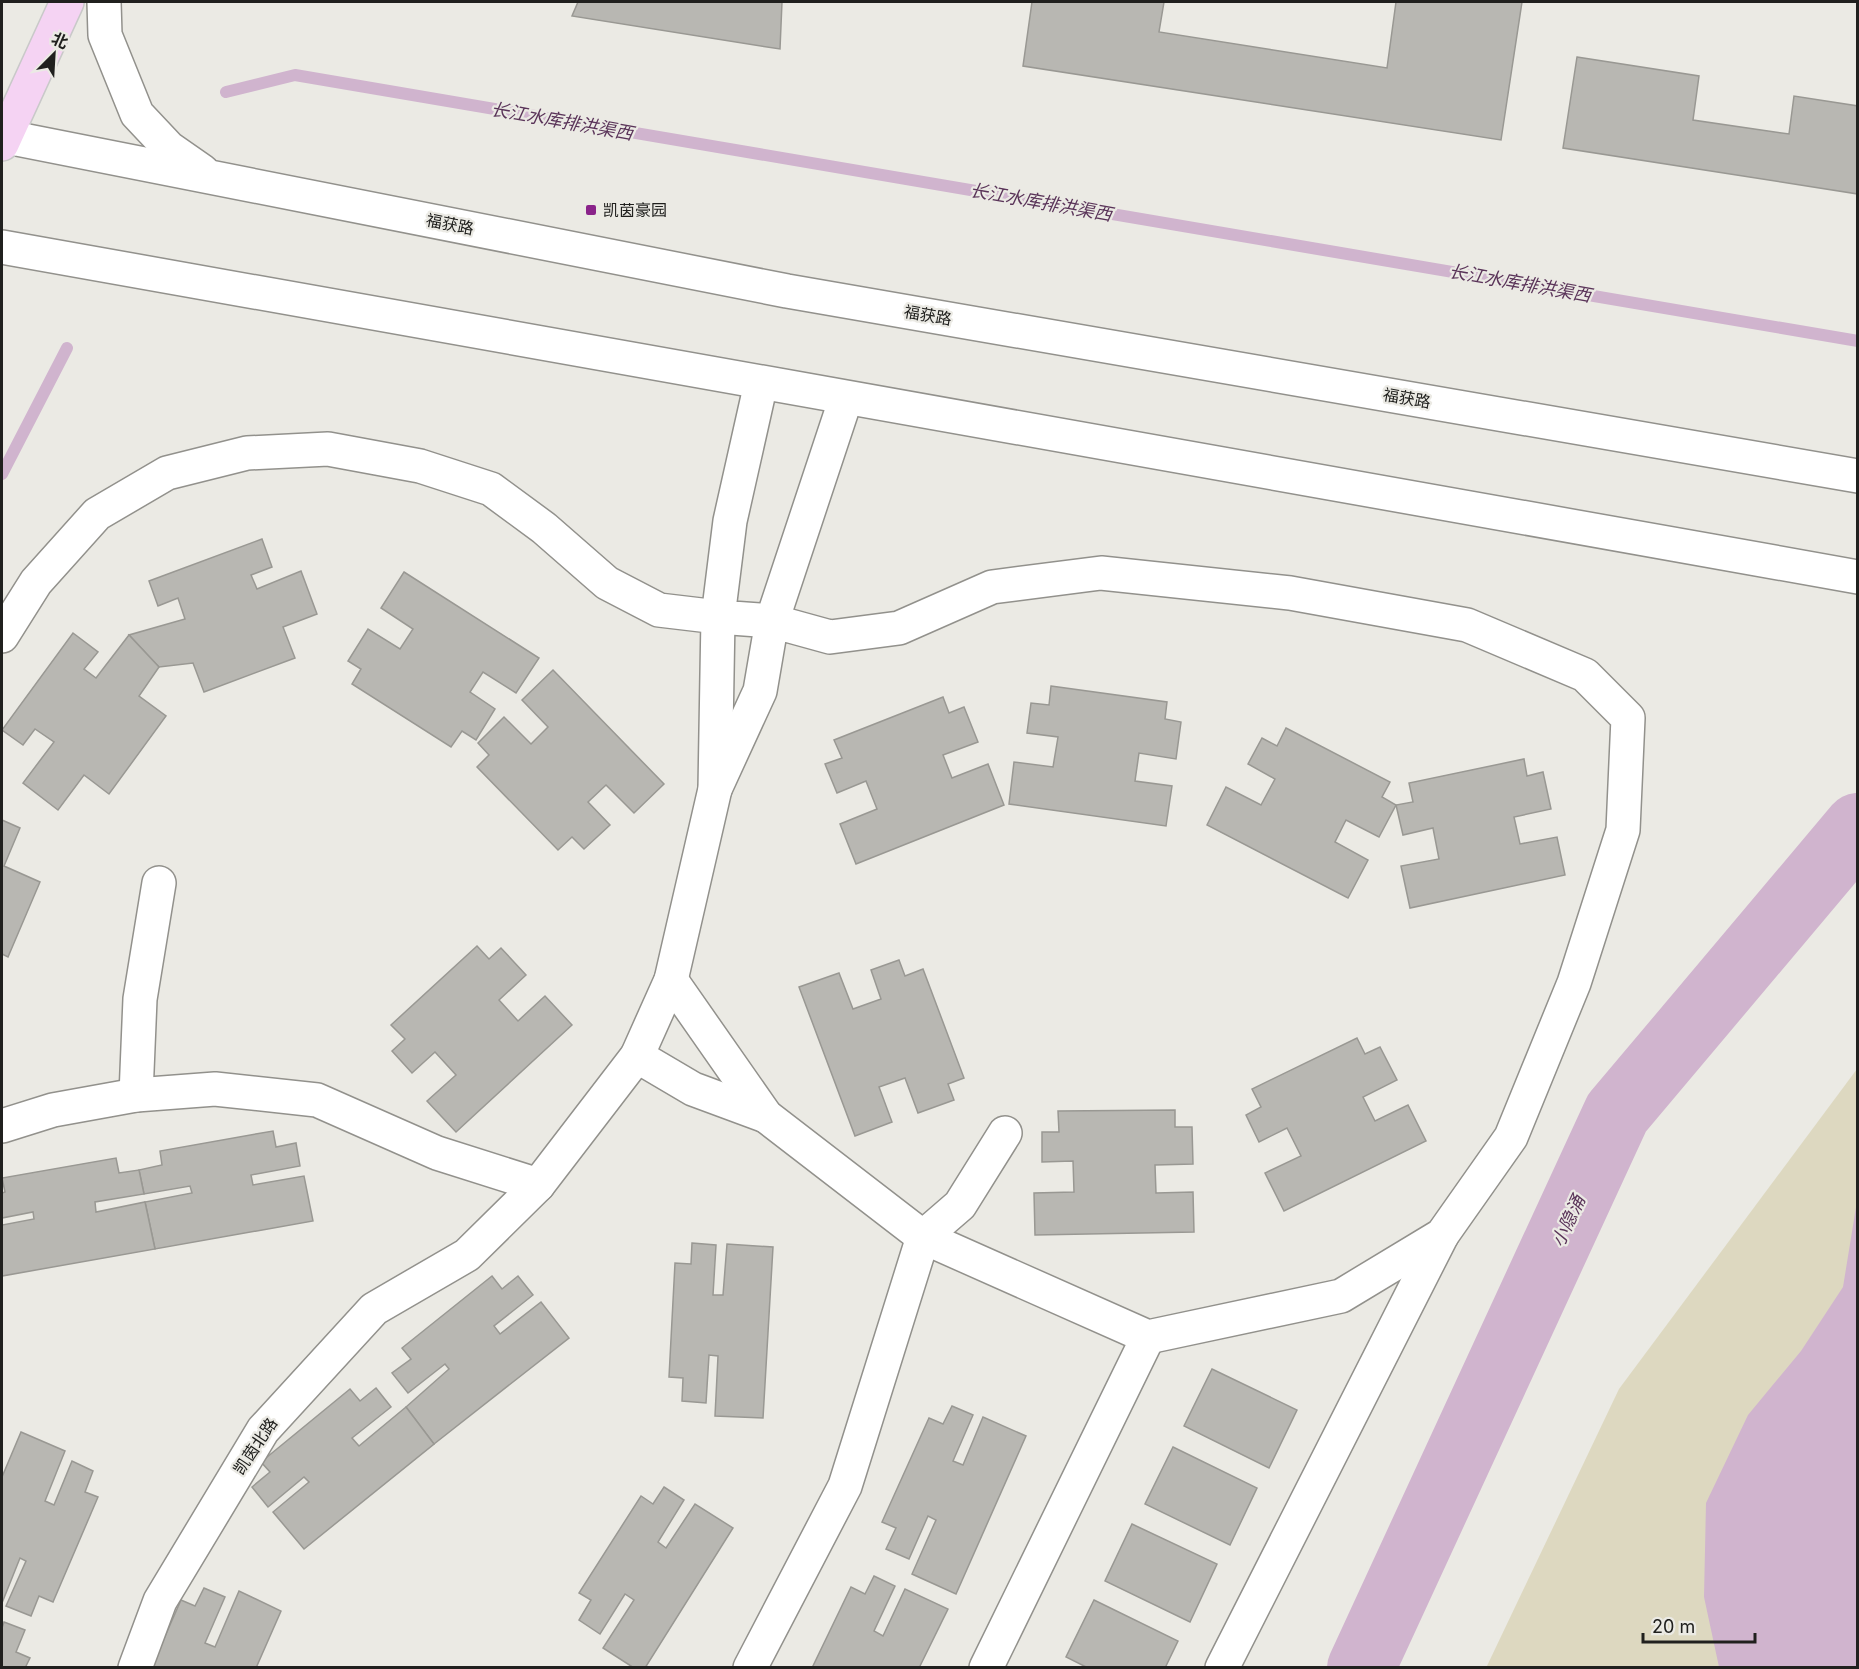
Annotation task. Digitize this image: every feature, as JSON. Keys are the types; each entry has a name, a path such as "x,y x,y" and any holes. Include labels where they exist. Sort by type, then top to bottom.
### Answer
{"main road":[{"path":"3,139 67,2"}],"street":[{"path":"104,2 105,35 138,114 169,148 211,177"},
{"name":"福获路","path":"3,139 211,177 787,291 1857,476"},
{"path":"2,247 1857,577"},
{"path":"715,789 718,617 730,521 760,383"},
{"path":"715,789 760,691 772,621 846,398"},
{"path":"2,636 36,582 97,514 167,473 247,453 328,449 420,466 491,489 544,528 607,583 659,610 772,621 830,637 899,628 992,587 1101,573 1290,593 1467,625 1585,675 1628,718 1623,830 1574,983 1511,1137 1442,1236 1222,1668"},
{"name":"凯茵北路","path":"135,1668 160,1601 263,1430 374,1309 467,1255 538,1185 638,1056 671,980 715,789"},
{"path":"136,1095 140,999 159,883"},
{"path":"671,980 766,1116"},
{"path":"638,1056 693,1089 766,1116 923,1237 1148,1337 1341,1296 1442,1236"},
{"path":"2,1126 53,1110 136,1095 215,1089 317,1100 437,1153 538,1185"},
{"path":"750,1668 845,1486 923,1237 960,1205 1005,1133"},
{"path":"986,1668 1148,1337"}],"shaded area":[{"path":"1857,1069 1857,1667 1486,1668 1619,1389"},
{"path":"1857,1201 1857,1667 1719,1667 1704,1597 1706,1503 1748,1415 1801,1351 1843,1287"}],"building":[{"path":"578,2 782,2 780,49 572,16"},
{"path":"1032,2 1164,2 1159,32 1387,68 1396,2 1522,2 1501,140 1023,66"},
{"path":"1577,57 1699,76 1693,120 1789,134 1794,96 1858,106 1858,194 1563,148"},
{"path":"262,539 272,567 251,575 257,589 301,571 317,614 283,627 295,658 204,692 193,663 159,667 129,635 185,619 178,598 158,606 149,581"},
{"path":"404,572 539,658 516,693 483,672 470,692 495,709 476,740 462,731 451,747 352,684 361,669 348,661 368,629 400,649 413,629 381,608"},
{"path":"73,633 98,652 84,669 96,678 129,635 159,667 139,696 166,716 109,794 84,775 58,810 23,783 54,742 35,729 23,745 2,730"},
{"path":"553,670 664,784 634,813 606,785 588,802 610,825 584,849 572,837 558,850 477,767 489,755 478,743 504,717 531,744 548,727 522,700"},
{"path":"1051,686 1167,702 1165,719 1181,722 1176,759 1139,753 1135,781 1172,786 1166,826 1009,804 1014,762 1053,767 1058,737 1027,733 1031,703 1049,705"},
{"path":"943,697 949,713 964,707 978,742 943,755 952,778 988,764 1004,805 856,864 840,824 877,809 866,781 837,793 825,764 842,758 834,740"},
{"path":"1286,728 1390,782 1382,797 1396,805 1379,837 1346,820 1335,842 1368,860 1348,898 1207,825 1226,787 1261,805 1275,779 1248,764 1262,738 1277,746"},
{"path":"1524,759 1527,776 1543,772 1551,809 1514,817 1520,844 1557,837 1565,875 1410,908 1401,866 1439,859 1433,828 1403,835 1396,805 1413,802 1409,783"},
{"path":"2,820 20,828 4,866 40,882 8,957 2,954"},
{"path":"477,946 489,959 501,948 526,975 499,1000 518,1021 545,996 572,1025 456,1132 427,1101 456,1075 435,1052 412,1073 392,1051 405,1039 391,1025"},
{"path":"899,960 905,976 923,969 964,1078 948,1084 954,1100 918,1113 905,1078 879,1087 892,1122 855,1136 799,987 839,973 853,1009 881,999 871,970"},
{"path":"1357,1038 1365,1054 1380,1047 1397,1080 1363,1097 1375,1121 1408,1105 1426,1141 1284,1211 1265,1173 1301,1156 1287,1128 1259,1142 1246,1115 1261,1107 1252,1089"},
{"path":"1175,1110 1175,1127 1192,1127 1193,1164 1155,1165 1156,1193 1193,1192 1194,1232 1035,1235 1034,1193 1074,1192 1073,1161 1042,1162 1042,1132 1059,1132 1058,1111"},
{"path":"273,1131 276,1147 296,1143 300,1166 251,1175 253,1185 304,1176 313,1221 155,1249 145,1202 192,1193 190,1186 144,1194 139,1170 162,1165 160,1151"},
{"path":"116,1158 119,1173 139,1170 144,1194 95,1202 96,1212 145,1202 155,1249 2,1276 2,1225 34,1219 33,1212 2,1218 2,1193 5,1192 2,1178"},
{"path":"692,1243 716,1245 713,1295 723,1295 727,1244 773,1247 763,1418 715,1416 718,1356 709,1355 706,1403 682,1401 683,1378 669,1377 675,1263 691,1264"},
{"path":"492,1276 502,1289 518,1276 533,1295 494,1326 500,1334 541,1302 569,1338 434,1444 406,1407 449,1369 445,1364 408,1393 392,1373 411,1359 402,1348"},
{"path":"1212,1369 1297,1410 1269,1468 1184,1426"},
{"path":"376,1388 391,1407 352,1438 359,1446 406,1407 434,1444 304,1549 273,1512 309,1482 304,1477 268,1507 252,1487 270,1472 261,1462 350,1389 360,1401"},
{"path":"952,1406 973,1415 953,1461 963,1465 983,1417 1026,1436 956,1594 912,1574 936,1520 928,1516 909,1559 886,1549 896,1528 882,1522 929,1418 943,1424"},
{"path":"21,1432 65,1451 45,1501 54,1505 72,1461 93,1471 85,1492 98,1497 53,1602 39,1596 31,1616 6,1606 26,1561 20,1558 2,1603 2,1477"},
{"path":"1173,1447 1257,1488 1230,1545 1145,1504"},
{"path":"664,1487 684,1500 658,1542 666,1548 695,1504 733,1528 645,1668 634,1668 603,1648 634,1600 625,1594 600,1634 579,1620 591,1600 579,1593 641,1496 653,1504"},
{"path":"1132,1524 1217,1564 1190,1622 1105,1581"},
{"path":"874,1576 895,1586 874,1631 883,1636 905,1589 948,1609 919,1668 812,1668 851,1587 865,1594"},
{"path":"204,1588 225,1597 205,1643 215,1647 239,1591 281,1611 256,1668 151,1668 181,1600 195,1606"},
{"path":"1094,1600 1178,1641 1165,1668 1088,1668 1066,1657"},
{"path":"4,1622 25,1630 16,1652 30,1658 25,1668 2,1668"}],"waterway":[{"name":"长江水库排洪渠西","path":"226,92 295,75 1858,341"},
{"name":"长江水库排洪渠西","path":"2,474 67,348"},
{"name":"小隐涌","path":"1361,1668 1617,1113 1858,827"}],"place":[{"name":"凯茵豪园","path":"591,210"}]}
